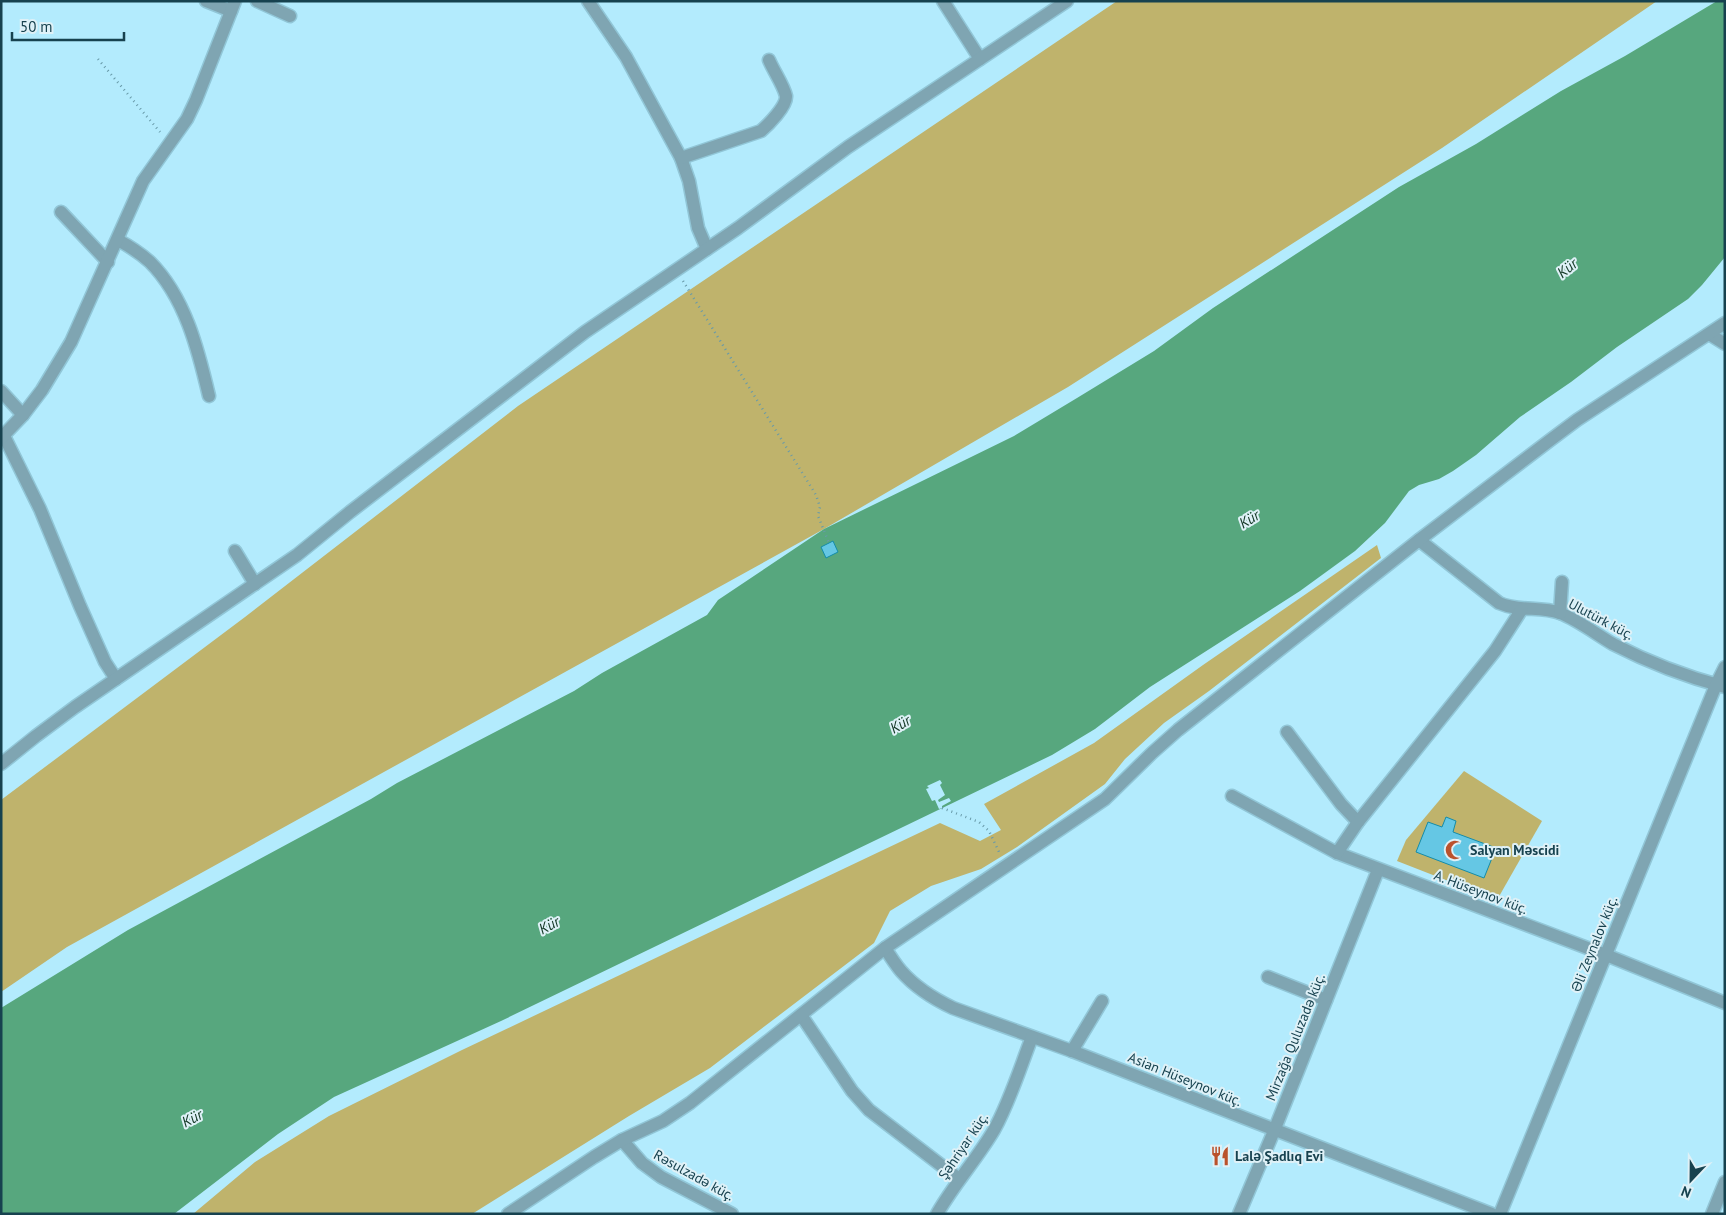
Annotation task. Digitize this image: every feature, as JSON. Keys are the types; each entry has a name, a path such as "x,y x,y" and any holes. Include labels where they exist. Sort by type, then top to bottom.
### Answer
{"street":[{"path":"116,679 105,662 87,622 40,509 3,437 42,390 71,342 144,181 186,119 196,100 233,6 206,1"},
{"path":"257,1 290,16"},
{"path":"588,1 626,57 681,158 689,182 698,228 708,249"},
{"path":"942,1 980,59"},
{"path":"1,764 36,736 116,679 297,555 350,512 585,332 708,249 848,147 1067,1"},
{"path":"681,158 761,131 768,126 785,103 786,96 769,60"},
{"path":"61,212 108,262"},
{"path":"118,240 150,262 173,292 188,321 199,354 209,396"},
{"path":"508,1214 622,1140 663,1121 690,1103 885,948 1105,799 1178,730 1419,540 1577,420 1725,323"},
{"path":"1709,334 1725,344"},
{"path":"1,391 23,415"},
{"name":"Ulutürk küç.","path":"1419,540 1499,603 1522,609 1548,610 1560,613 1646,660 1720,686"},
{"path":"235,551 255,584"},
{"path":"1560,613 1562,582"},
{"path":"1337,853 1358,822 1495,651 1522,609"},
{"name":"Əli Zeynalov küç.","path":"1500,1214 1606,955 1720,686 1725,666"},
{"path":"1287,732 1341,804 1358,822"},
{"name":"A. Hüseynov küç.","path":"1232,796 1337,853 1606,955 1725,1003"},
{"name":"Mirzağa Quluzadə küç.","path":"1239,1214 1378,870"},
{"name":"Asian Hüseynov küç.","path":"885,948 901,972 919,988 936,1000 953,1008 1492,1214"},
{"path":"1268,978 1326,1000"},
{"path":"1072,1052 1102,1001"},
{"path":"801,1015 852,1091 869,1110 959,1180"},
{"name":"Şəhriyar küç.","path":"937,1214 993,1131 1004,1109 1032,1037"},
{"name":"Rəsulzadə küç.","path":"622,1140 642,1163 661,1177 732,1214"},
{"path":"1712,1214 1725,1182"}],"path":[{"path":"98,59 169,143"},
{"path":"676,270 816,496 820,506 818,516 829,543"},
{"path":"942,808 979,822 989,831 1006,867"}],"shaded area":[{"path":"1117,1 1657,1 1442,148 1068,387 824,529 67,947 1,992 1,800 245,617 518,406"},
{"path":"1377,545 1381,558 1209,691 1164,723 1125,759 1105,784 1017,847 981,869 931,886 890,911 874,943 710,1068 472,1214 193,1214 255,1162 329,1116 462,1050 940,823 980,841 1001,830 984,804 1094,743"},
{"path":"1464,771 1542,821 1497,900 1397,861 1406,840"}],"water":[{"name":"Kür","path":"1717,1 1725,1 1725,257 1688,299 1617,347 1520,417 1476,455 1453,471 1409,491 1385,523 1355,551 1300,591 1150,687 1095,729 1052,755 501,1021 334,1097 278,1134 174,1214 1,1214 1,1008 128,930 371,799 397,783 574,691 602,673 707,615 718,600 824,529 1014,436 1154,351 1213,308 1399,187 1476,144 1561,91 1625,56"}],"pier":[{"path":"940,780 942,783 940,785 945,795 938,800 939,802 949,798 951,801 939,809 935,800 932,801 926,789 929,788 927,786"}],"building":[{"path":"833,541 838,552 826,558 821,547"},
{"path":"1446,817 1456,821 1453,832 1496,848 1484,878 1416,852 1428,822 1442,827"}],"place":[{"name":"Salyan Məscidi","path":"1455,850"},
{"name":"Lalə Şadlıq Evi","path":"1220,1156"}]}
